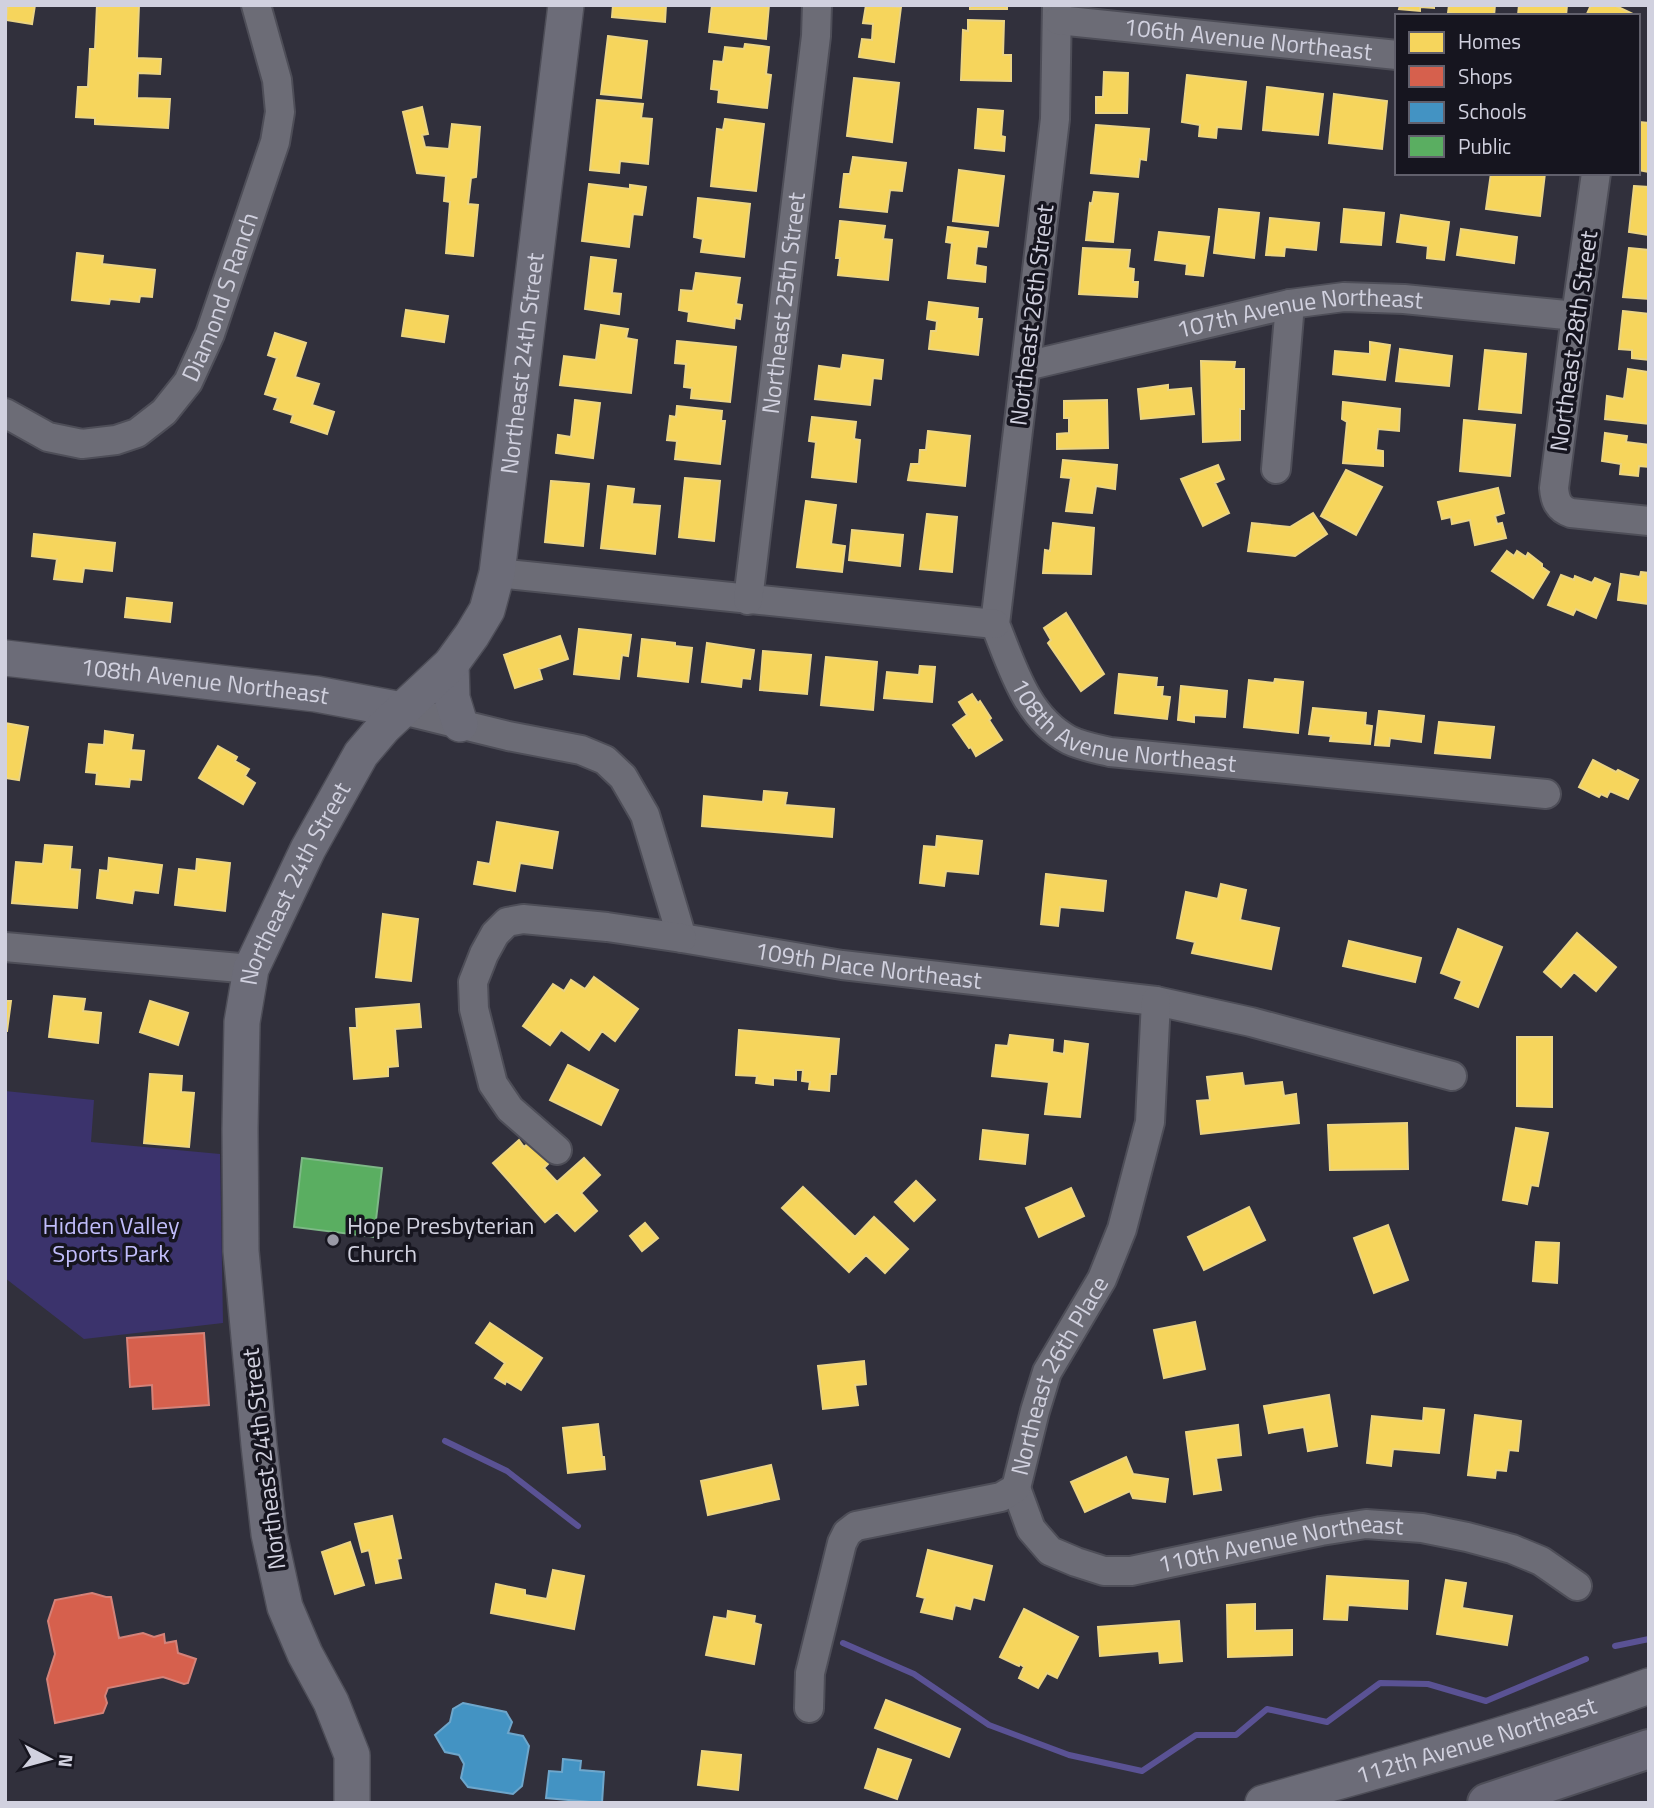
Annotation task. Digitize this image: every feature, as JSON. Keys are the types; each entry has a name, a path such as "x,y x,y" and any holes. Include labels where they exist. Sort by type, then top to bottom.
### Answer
{"highway":[{"path":"1487,1803 1649,1749"}],"main road":[{"name":"Northeast 24th Street","path":"352,1803 352,1755 331,1702 305,1654 285,1607 269,1534 242,1251 242,1022 251,969 308,849 361,754 402,710 451,664 487,610 497,573 566,5"},
{"name":"108th Avenue Northeast","path":"5,658 316,694 402,710"},
{"path":"451,664 452,698 460,724"},
{"path":"316,694 343,712 349,720 361,754"},
{"name":"112th Avenue Northeast","path":"1263,1803 1485,1740 1649,1686"}],"street":[{"name":"Diamond S Ranch","path":"5,413 48,437 82,444 116,440 137,433 164,412 188,382 210,334 275,142 280,112 277,80 256,5"},
{"name":"Northeast 25th Street","path":"748,600 816,36 817,5"},
{"name":"106th Avenue Northeast","path":"1057,13 1395,55"},
{"name":"Northeast 26th Street","path":"995,624 1055,120 1057,13"},
{"name":"Northeast 28th Street","path":"1596,175 1554,488 1555,500 1560,507 1571,513 1649,521"},
{"name":"107th Avenue Northeast","path":"1026,366 1290,304 1344,297 1404,299 1576,316"},
{"path":"1276,468 1290,304"},
{"path":"497,573 995,624"},
{"name":"108th Avenue Northeast","path":"995,624 1032,709 1069,741 1110,752 1546,794"},
{"path":"402,710 508,736 581,750 604,760 623,777 646,815 682,938"},
{"name":"109th Place Northeast","path":"557,1150 510,1109 493,1084 474,1009 473,982 484,954 495,934 507,922 523,919 607,927 842,965 1156,1001 1251,1022 1452,1076"},
{"path":"5,947 251,969"},
{"name":"Northeast 26th Place","path":"809,1708 810,1673 842,1543 847,1533 856,1526 1001,1497 1016,1488 1047,1372 1102,1279 1122,1229 1150,1122 1156,1001"},
{"name":"110th Avenue Northeast","path":"1016,1488 1031,1529 1050,1551 1104,1571 1131,1571 1366,1524 1422,1528 1512,1549 1541,1561 1577,1586"}],"green space":[{"name":"Hidden Valley Sports Park","path":"5,1091 94,1100 91,1142 220,1154 223,1323 84,1339 5,1278"}],"building: Homes":[{"path":"8,5 35,5 32,24 6,20"},
{"path":"97,5 139,5 137,58 161,59 160,74 138,73 137,98 170,99 168,128 95,124 95,118 76,117 78,87 88,87 90,49 95,49"},
{"path":"613,5 666,5 665,22 612,17"},
{"path":"712,5 769,5 766,39 709,32"},
{"path":"866,5 901,7 894,62 859,57 862,39 872,40 873,24 863,23"},
{"path":"970,5 1007,5 1007,9 970,9"},
{"path":"1400,5 1434,5 1434,8 1420,7 1420,11 1399,9"},
{"path":"1449,5 1495,5 1494,14 1448,13"},
{"path":"1519,5 1567,5 1566,14 1518,14"},
{"path":"1591,5 1614,5 1633,14 1587,14"},
{"path":"968,20 1004,21 1003,55 1011,55 1011,81 961,80 963,30 968,31"},
{"path":"608,36 647,41 641,98 601,94"},
{"path":"745,44 769,47 766,74 771,75 767,108 718,102 719,90 711,89 714,61 723,62 725,47 744,49"},
{"path":"1104,72 1128,73 1127,113 1096,113 1096,97 1103,97"},
{"path":"1187,75 1246,82 1241,129 1217,127 1216,138 1199,136 1200,125 1182,122"},
{"path":"854,78 899,83 892,142 847,136"},
{"path":"1267,87 1323,94 1318,135 1263,130"},
{"path":"1334,94 1387,101 1382,149 1329,143"},
{"path":"597,100 643,104 641,118 652,119 648,164 620,161 619,173 590,170"},
{"path":"422,107 428,134 422,135 425,147 449,149 452,124 480,127 476,177 471,178 468,204 478,205 473,256 446,253 450,202 444,201 446,176 417,173 403,112"},
{"path":"978,109 1003,111 1001,136 1005,137 1004,151 975,148"},
{"path":"725,119 764,124 756,191 711,186 717,129 723,130"},
{"path":"1640,122 1649,123 1649,172 1640,170"},
{"path":"1096,125 1149,129 1146,160 1140,159 1138,177 1091,173"},
{"path":"853,157 906,163 902,191 890,190 887,212 840,207 844,174 850,174"},
{"path":"959,170 1004,176 998,226 953,221"},
{"path":"1491,175 1545,175 1540,216 1486,209"},
{"path":"589,184 630,189 630,185 646,187 642,215 633,214 629,247 582,241"},
{"path":"1634,186 1649,187 1649,235 1629,232"},
{"path":"1094,192 1118,194 1113,242 1086,240 1090,203 1092,204"},
{"path":"698,198 750,204 744,257 701,252 703,239 694,237"},
{"path":"1219,209 1259,213 1254,258 1214,253"},
{"path":"1344,209 1384,213 1381,245 1341,242"},
{"path":"1401,215 1449,222 1444,260 1427,258 1428,246 1397,242"},
{"path":"1270,218 1319,223 1316,250 1285,247 1284,256 1266,255"},
{"path":"840,221 885,226 883,239 892,240 888,280 838,275 840,258 836,258"},
{"path":"948,227 988,232 986,247 977,246 975,265 986,267 985,282 948,278 952,243 946,242"},
{"path":"1461,229 1517,237 1514,263 1457,255"},
{"path":"1159,232 1209,237 1203,276 1186,274 1187,264 1155,260"},
{"path":"1083,248 1130,250 1128,268 1134,269 1133,282 1138,282 1137,297 1079,294"},
{"path":"1629,248 1649,250 1649,299 1623,297"},
{"path":"77,253 103,256 102,264 155,270 152,297 140,296 139,302 110,299 109,304 72,300"},
{"path":"591,257 616,260 612,293 621,294 619,314 585,309"},
{"path":"696,273 740,278 736,304 742,305 740,319 735,318 734,328 688,321 689,312 679,310 681,290 693,291"},
{"path":"929,302 978,308 977,319 982,319 978,355 929,349 931,331 936,331 937,321 927,319"},
{"path":"406,310 448,316 444,342 402,336"},
{"path":"1623,311 1649,314 1649,360 1632,358 1632,350 1619,349"},
{"path":"601,325 628,329 626,338 637,340 631,393 560,385 564,356 596,360"},
{"path":"275,333 306,343 295,377 319,384 312,405 334,412 327,434 291,422 293,415 274,409 278,398 265,394 277,358 268,355"},
{"path":"677,341 736,347 730,402 691,398 692,388 684,387 686,364 675,363"},
{"path":"1370,342 1390,345 1385,380 1333,374 1335,351 1370,354"},
{"path":"1400,349 1452,356 1449,386 1396,381"},
{"path":"1485,350 1526,354 1521,413 1479,409"},
{"path":"843,355 883,360 881,379 873,378 870,405 815,399 819,366 841,369"},
{"path":"1201,361 1235,362 1234,369 1244,369 1244,409 1240,409 1240,440 1203,442"},
{"path":"1628,369 1649,372 1649,424 1605,419 1607,396 1624,399"},
{"path":"1168,385 1168,390 1191,388 1194,414 1141,419 1138,389"},
{"path":"575,400 600,403 593,458 556,453 558,435 571,437"},
{"path":"1107,400 1108,448 1057,449 1057,434 1069,433 1069,418 1064,418 1064,401"},
{"path":"1343,402 1400,409 1399,431 1378,429 1376,450 1383,451 1383,466 1343,463 1347,422 1342,419"},
{"path":"677,406 722,411 721,421 725,421 720,464 675,459 677,441 667,440 670,416 676,417"},
{"path":"812,417 856,422 854,439 860,440 856,482 812,477 816,442 809,441"},
{"path":"1464,420 1515,425 1510,476 1460,471"},
{"path":"928,431 970,436 965,486 908,480 911,464 919,464 920,450 926,450"},
{"path":"1605,433 1627,436 1626,442 1649,445 1649,467 1639,466 1638,476 1620,474 1621,464 1602,461"},
{"path":"1063,460 1117,465 1115,489 1096,486 1092,513 1066,511 1071,478 1061,477"},
{"path":"1218,465 1224,479 1215,483 1229,513 1203,526 1181,479"},
{"path":"1346,470 1382,487 1356,535 1321,516"},
{"path":"685,478 720,481 714,541 679,537"},
{"path":"551,481 589,484 583,546 545,542"},
{"path":"608,486 634,489 632,504 660,506 655,554 601,548"},
{"path":"1498,488 1504,513 1495,516 1497,524 1502,523 1506,538 1475,545 1470,520 1452,524 1451,517 1442,519 1438,502"},
{"path":"806,501 836,505 831,544 845,546 842,572 797,567"},
{"path":"1313,513 1327,534 1295,556 1248,551 1252,523 1290,527"},
{"path":"927,514 957,517 952,572 920,569"},
{"path":"1053,523 1094,528 1091,574 1043,573 1045,550 1050,551"},
{"path":"852,530 903,535 900,566 849,560"},
{"path":"34,534 115,543 112,571 84,568 82,582 54,579 57,559 32,556"},
{"path":"1507,551 1514,556 1517,551 1526,557 1528,553 1549,572 1533,598 1492,571"},
{"path":"1641,572 1649,573 1649,604 1618,600 1621,574 1640,577"},
{"path":"1561,575 1574,580 1575,576 1592,583 1595,578 1610,584 1596,618 1576,609 1573,615 1548,605"},
{"path":"127,598 172,603 170,622 125,617"},
{"path":"1066,613 1104,674 1081,691 1048,643 1051,640 1044,628"},
{"path":"579,629 631,635 628,656 622,655 619,679 574,674"},
{"path":"560,636 568,659 539,669 542,679 515,688 504,655"},
{"path":"642,639 692,648 688,682 638,676"},
{"path":"707,643 754,650 750,679 742,678 741,687 702,682"},
{"path":"763,651 811,655 807,694 760,690"},
{"path":"826,657 877,662 873,710 821,705"},
{"path":"920,666 935,667 932,702 884,698 887,672 919,675"},
{"path":"1119,674 1157,678 1156,687 1163,687 1162,696 1170,697 1167,719 1115,713"},
{"path":"1275,679 1303,682 1298,733 1244,727 1249,680 1274,683"},
{"path":"1181,686 1227,691 1225,717 1194,715 1194,722 1178,720"},
{"path":"972,694 978,703 980,701 1002,740 976,756 953,725 967,715 959,702"},
{"path":"1313,708 1366,713 1365,725 1372,726 1370,744 1330,741 1331,736 1309,734"},
{"path":"1379,711 1424,716 1421,742 1390,738 1389,746 1375,745"},
{"path":"1439,722 1494,727 1490,758 1435,753"},
{"path":"5,723 28,727 19,780 5,778"},
{"path":"105,731 133,735 131,750 144,751 141,780 130,779 129,787 96,784 97,773 86,772 89,744 104,745"},
{"path":"218,746 237,757 235,761 249,769 245,776 255,783 243,804 199,778"},
{"path":"1593,760 1638,780 1628,799 1610,791 1607,797 1601,794 1599,797 1579,787"},
{"path":"764,791 787,793 785,805 834,809 832,837 702,826 704,796 763,802"},
{"path":"497,822 558,832 552,868 520,863 515,891 474,884 478,862 490,864"},
{"path":"937,836 982,841 978,874 946,871 944,886 920,883 924,846 936,847"},
{"path":"45,845 72,847 70,869 80,870 77,908 12,903 16,862 43,864"},
{"path":"109,858 162,865 158,893 134,890 132,903 97,898 100,870 108,871"},
{"path":"197,859 230,863 225,911 175,905 179,869 196,871"},
{"path":"1046,874 1106,881 1103,911 1060,907 1058,926 1041,924"},
{"path":"1221,884 1246,890 1240,920 1279,928 1271,969 1192,953 1195,942 1177,938 1186,892 1218,899"},
{"path":"383,914 418,919 411,981 376,977"},
{"path":"1458,929 1502,947 1478,1007 1455,998 1462,981 1441,973"},
{"path":"1577,933 1616,967 1596,991 1574,972 1561,987 1544,972"},
{"path":"1349,941 1421,958 1415,982 1343,966"},
{"path":"594,977 638,1009 615,1041 602,1031 589,1050 561,1030 550,1045 523,1026 553,984 564,991 571,980 585,989"},
{"path":"54,996 85,999 83,1011 101,1013 98,1043 49,1037"},
{"path":"5,1001 11,1001 7,1031 5,1031"},
{"path":"150,1001 188,1013 178,1045 140,1032"},
{"path":"419,1004 421,1027 395,1029 398,1066 388,1067 388,1076 354,1079 350,1028 357,1028 356,1009"},
{"path":"739,1030 839,1039 836,1074 830,1074 829,1091 809,1089 810,1082 802,1081 803,1070 796,1070 796,1080 773,1078 773,1085 756,1083 757,1076 736,1075"},
{"path":"1010,1035 1053,1040 1052,1052 1064,1054 1065,1041 1088,1044 1080,1117 1045,1114 1049,1082 992,1076 996,1045 1008,1046"},
{"path":"1517,1037 1552,1037 1552,1107 1517,1106"},
{"path":"568,1065 618,1090 601,1125 550,1100"},
{"path":"1242,1073 1244,1086 1282,1082 1284,1096 1296,1094 1299,1123 1201,1134 1197,1101 1210,1100 1207,1077"},
{"path":"150,1074 182,1076 181,1092 194,1093 189,1147 144,1143"},
{"path":"1407,1123 1408,1169 1330,1170 1328,1125"},
{"path":"1516,1128 1548,1133 1538,1186 1531,1185 1527,1204 1503,1200"},
{"path":"983,1130 1028,1135 1025,1164 980,1159"},
{"path":"519,1140 524,1147 530,1142 549,1163 544,1168 557,1182 584,1158 600,1175 581,1193 597,1211 575,1231 557,1212 545,1222 493,1163"},
{"path":"916,1181 935,1200 914,1221 895,1202"},
{"path":"803,1187 855,1237 874,1217 908,1249 885,1273 866,1255 849,1272 782,1208"},
{"path":"1071,1188 1084,1216 1039,1237 1026,1208"},
{"path":"1249,1207 1265,1240 1204,1270 1188,1237"},
{"path":"645,1223 658,1238 642,1251 630,1236"},
{"path":"1388,1225 1408,1280 1374,1293 1354,1238"},
{"path":"1536,1242 1559,1243 1557,1283 1533,1281"},
{"path":"1195,1322 1205,1369 1164,1378 1154,1330"},
{"path":"490,1323 542,1358 521,1390 495,1378 505,1363 476,1343"},
{"path":"864,1361 866,1384 855,1385 858,1405 823,1409 818,1366"},
{"path":"1329,1395 1337,1446 1308,1451 1304,1427 1269,1433 1264,1406"},
{"path":"1424,1408 1444,1410 1439,1453 1393,1449 1391,1466 1367,1463 1372,1416 1423,1421"},
{"path":"1475,1415 1521,1421 1518,1451 1509,1450 1506,1471 1496,1470 1495,1478 1468,1475"},
{"path":"598,1424 605,1469 568,1473 563,1428"},
{"path":"1238,1425 1241,1455 1216,1458 1221,1490 1194,1494 1186,1432"},
{"path":"1126,1457 1133,1474 1168,1479 1165,1502 1133,1498 1130,1491 1085,1512 1071,1482"},
{"path":"771,1465 779,1499 708,1515 701,1481"},
{"path":"392,1516 401,1558 397,1559 401,1578 376,1583 369,1550 362,1552 355,1524"},
{"path":"350,1542 364,1585 335,1594 322,1552"},
{"path":"928,1550 992,1566 984,1600 973,1597 970,1609 955,1605 952,1619 921,1612 925,1598 917,1596"},
{"path":"553,1570 584,1576 574,1629 491,1613 496,1584 525,1590 525,1595 547,1599"},
{"path":"1327,1576 1408,1581 1407,1609 1348,1605 1347,1620 1324,1619"},
{"path":"1446,1580 1466,1583 1462,1608 1512,1616 1507,1645 1437,1634"},
{"path":"1255,1604 1255,1631 1292,1630 1292,1655 1228,1657 1227,1605"},
{"path":"1024,1609 1078,1637 1057,1678 1047,1673 1038,1688 1019,1678 1024,1667 1000,1657"},
{"path":"728,1611 755,1616 754,1623 761,1625 754,1664 706,1655 714,1617 727,1619"},
{"path":"1179,1621 1182,1661 1160,1663 1159,1651 1100,1656 1098,1627"},
{"path":"886,1700 960,1729 949,1757 875,1728"},
{"path":"878,1749 911,1760 897,1799 865,1788"},
{"path":"702,1751 741,1755 738,1790 698,1785"}],"building: Shops":[{"path":"204,1333 209,1405 153,1409 152,1385 130,1387 127,1338"},
{"path":"92,1593 111,1597 119,1638 143,1633 154,1637 164,1634 165,1643 176,1641 178,1653 196,1659 188,1683 163,1677 108,1688 103,1713 55,1723 47,1679 55,1654 48,1621 55,1600"}],"building: Schools":[{"path":"463,1703 506,1712 512,1722 508,1733 523,1736 529,1746 522,1786 513,1794 468,1787 461,1778 464,1764 459,1755 445,1752 435,1735 450,1722 453,1709"},
{"path":"563,1759 581,1761 580,1770 604,1772 602,1803 546,1798 549,1771 562,1772"}],"building: Public":[{"path":"302,1158 382,1168 374,1237 294,1227"}],"waterway":[{"path":"445,1441 507,1471 578,1526"},
{"path":"1615,1646 1649,1639"},
{"path":"843,1643 914,1674 989,1725 1069,1755 1142,1771 1196,1735 1236,1735 1267,1709 1327,1722 1380,1683 1428,1684 1486,1701 1586,1659"}],"place":[{"name":"Hope Presbyterian Church","path":"333,1240"}]}
